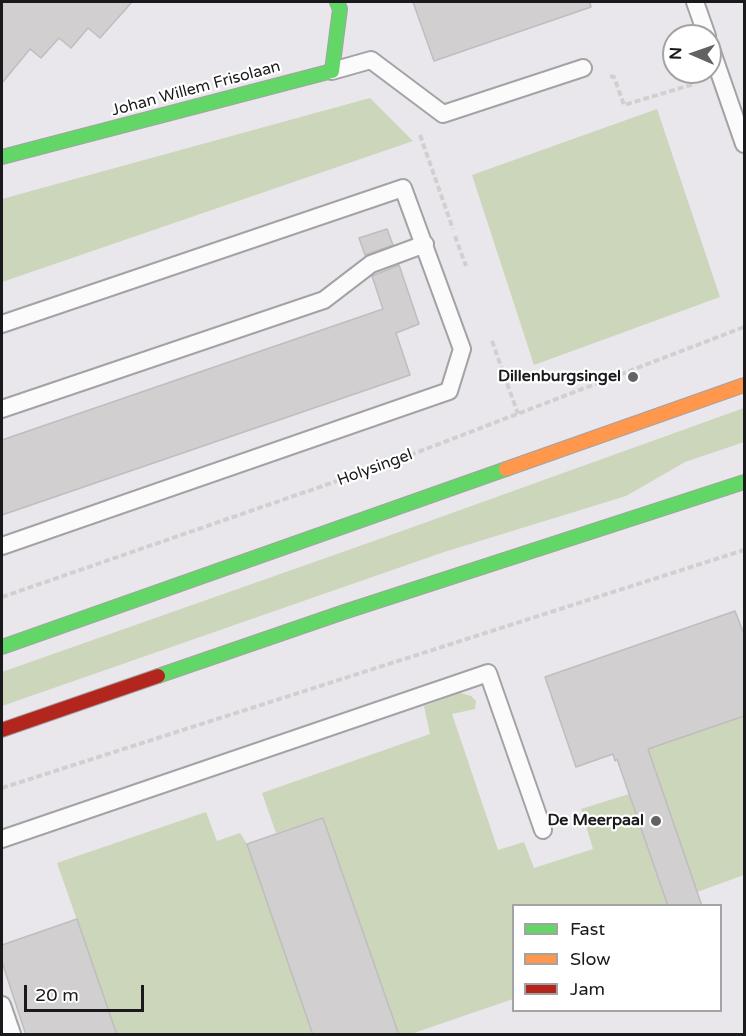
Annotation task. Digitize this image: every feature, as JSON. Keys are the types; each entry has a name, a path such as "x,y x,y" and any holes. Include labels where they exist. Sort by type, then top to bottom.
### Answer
{"street":[{"path":"332,71 340,9 337,2"},
{"name":"Johan Willem Frisolaan","path":"2,157 332,71"},
{"path":"2,647 744,385"},
{"path":"2,730 344,612 744,482"}],"lane":[{"path":"695,2 703,24"},
{"path":"332,71 371,60 443,114 583,68"},
{"path":"722,82 744,144"},
{"path":"2,324 403,188 462,349 449,391 2,546"},
{"path":"2,409 324,300 371,264 425,244"},
{"path":"2,839 488,673 543,830"},
{"path":"2,1005 12,1035"}],"path":[{"path":"583,68 614,77 624,105 694,84"},
{"path":"402,83 467,269"},
{"name":"Holysingel","path":"2,597 393,462 744,327"},
{"path":"490,336 518,414"},
{"path":"2,788 744,550"}],"green space":[{"path":"370,98 413,141 2,282 2,199"},
{"path":"657,109 720,297 534,365 472,175"},
{"path":"744,408 744,442 685,462 626,496 444,552 2,706 2,672"},
{"path":"460,693 471,696 476,701 475,709 452,714 498,850 524,842 534,868 593,849 581,809 629,794 668,904 512,904 512,999 411,1034 399,1034 323,818 276,833 262,793 430,734 424,706"},
{"path":"744,716 744,875 697,892 648,749"},
{"path":"206,812 217,841 240,833 247,844 313,1034 117,1034 57,863"}],"building":[{"path":"2,2 132,2 100,38 88,28 71,48 59,38 41,58 30,49 2,83"},
{"path":"413,2 590,2 591,7 434,61"},
{"path":"387,229 393,245 365,255 359,238"},
{"path":"399,265 419,324 396,333 410,375 2,515 2,440 383,309 372,276"},
{"name":"De Meerpaal","path":"735,611 744,634 744,716 648,749 701,904 667,904 617,759 615,761 613,754 576,767 545,677"},
{"path":"323,818 399,1035 313,1035 247,844"},
{"path":"77,919 117,1035 26,1035 2,962 2,945"}],"traffic: fast":[{"path":"2,157 332,71 340,9 337,2"},
{"path":"2,647 506,469"},
{"path":"158,676 344,612 744,482"}],"traffic: slow":[{"path":"506,469 744,385"}],"traffic: jam":[{"path":"2,730 158,676"}],"place":[{"name":"Dillenburgsingel","path":"633,377"},
{"name":"De Meerpaal","path":"656,821"}]}
